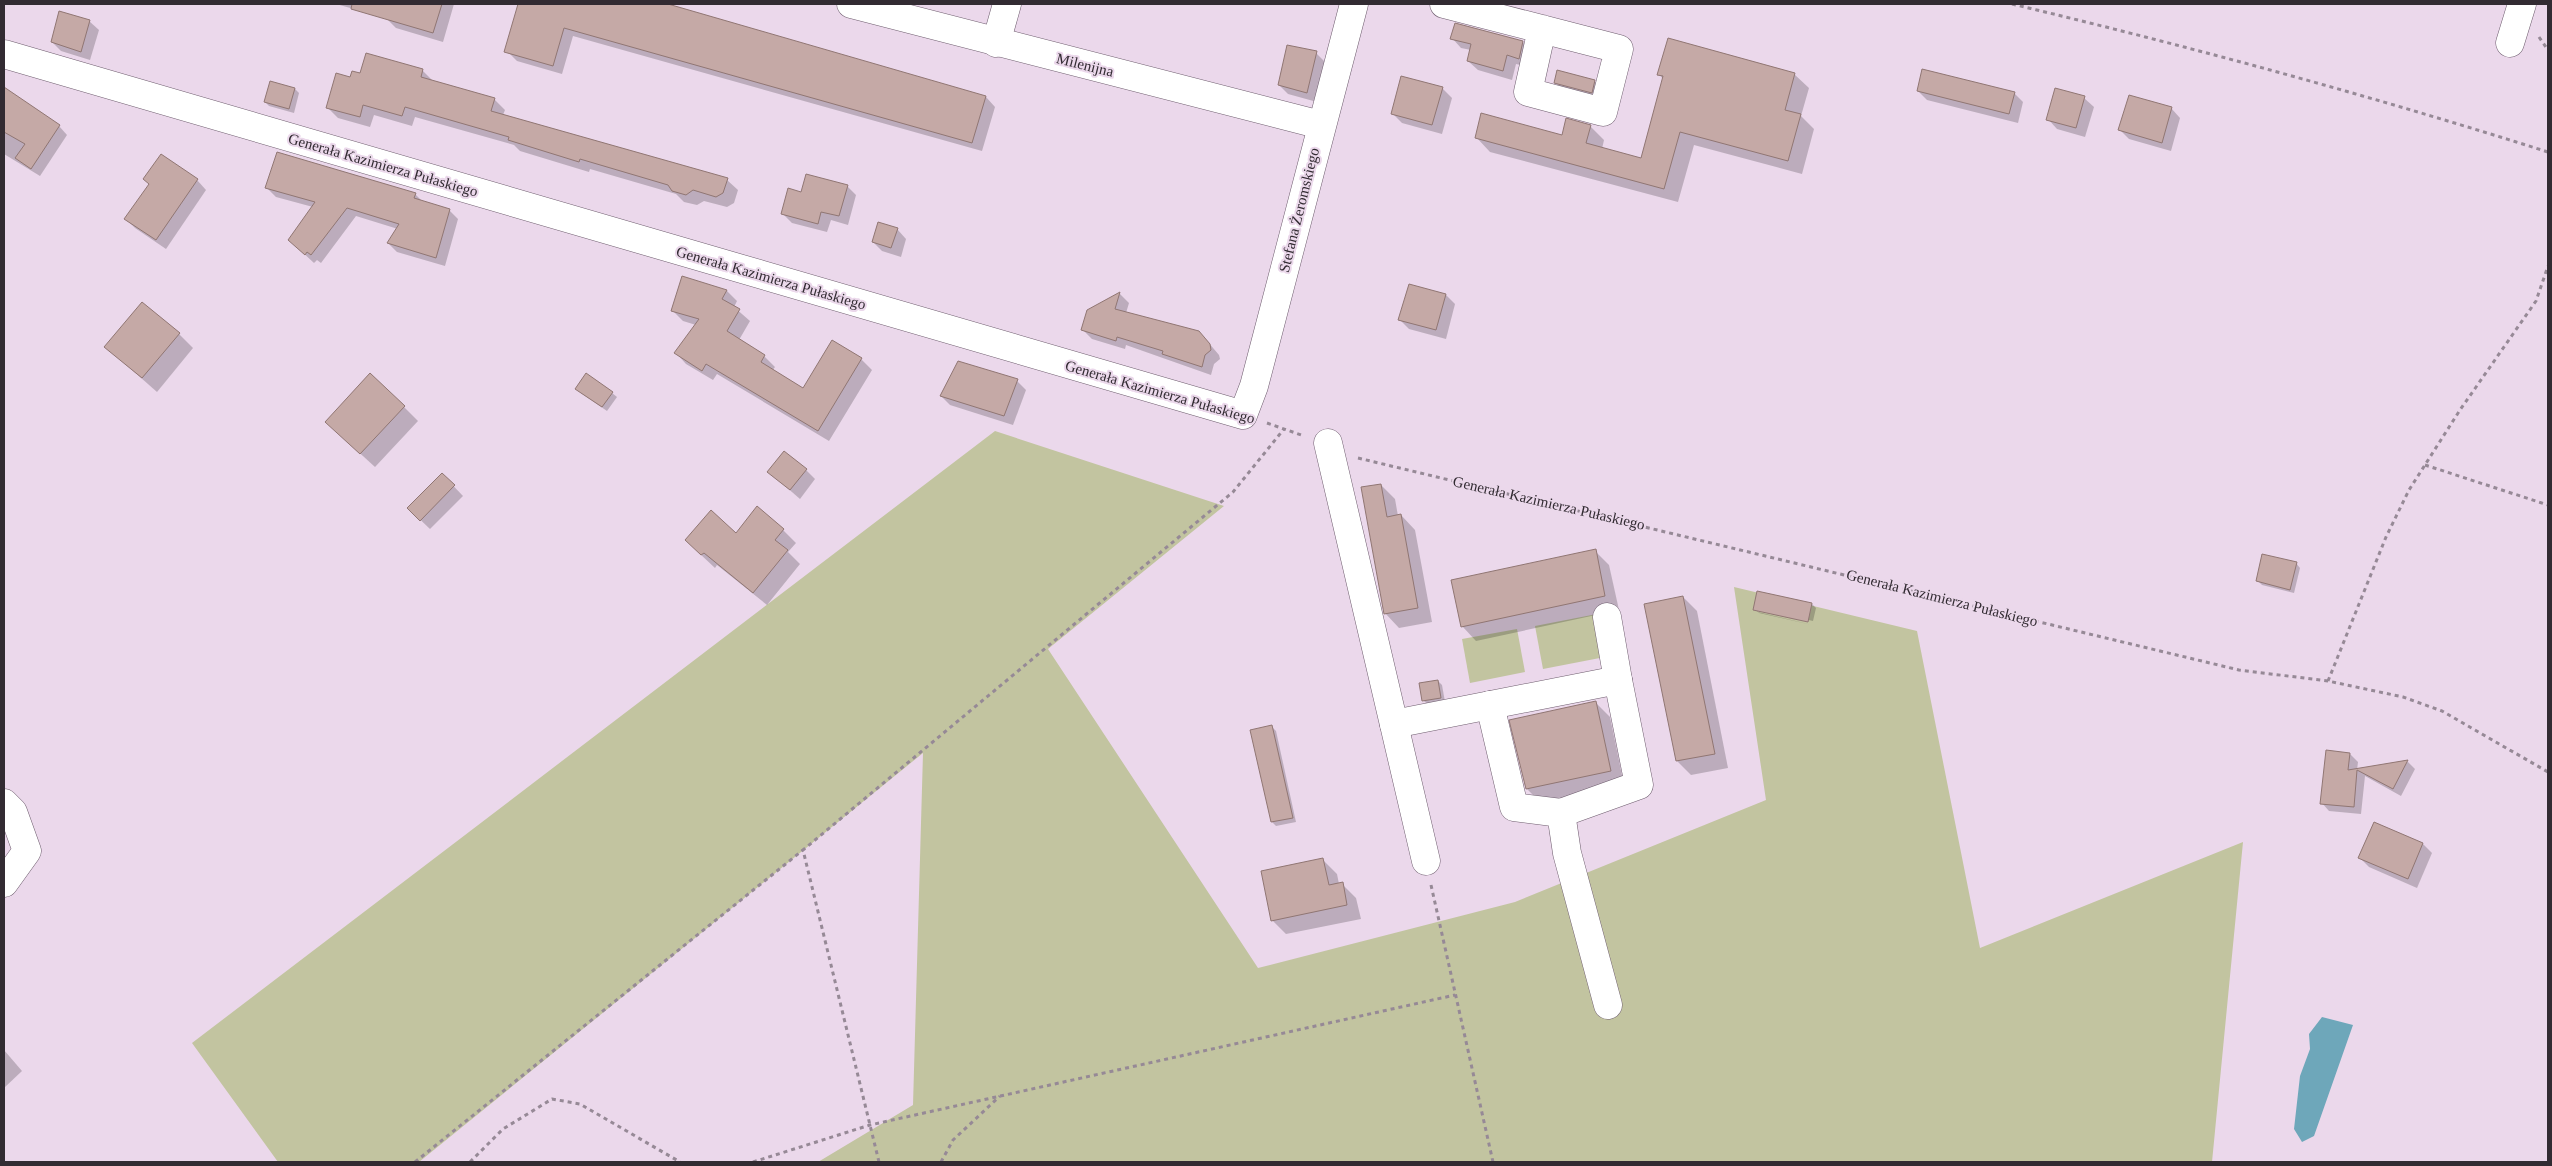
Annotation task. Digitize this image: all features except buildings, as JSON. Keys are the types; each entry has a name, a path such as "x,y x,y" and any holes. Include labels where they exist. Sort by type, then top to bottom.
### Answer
{"street":[{"name":"Milenijna","path":"850,4 996,43 1320,124"},
{"path":"996,43 1006,4"},
{"name":"Stefana Żeromskiego","path":"1243,416 1254,386 1320,124 1354,4"},
{"path":"1444,4 1542,29"},
{"path":"2510,44 2522,4"},
{"name":"Generała Kazimierza Pułaskiego","path":"4,54 1243,416"},
{"path":"1328,444 1426,861"},
{"path":"1490,705 1514,807 1561,813 1639,785 1607,617"},
{"path":"1394,724 1618,680"},
{"path":"4,803 13,812 28,851 4,883"},
{"path":"1561,813 1567,853 1608,1005"}],"path":[{"path":"2012,4 2165,41 2451,121 2548,152"},
{"path":"2328,682 2386,537 2409,490 2536,301 2548,266"},
{"name":"Generała Kazimierza Pułaskiego","path":"1243,416 1328,444 1350,456 2230,668 2328,682 2403,696 2442,711 2548,772"},
{"path":"415,1162 803,850 1233,492 1284,429"},
{"path":"2425,465 2548,505"},
{"path":"803,850 880,1162"},
{"path":"1426,861 1493,1162"},
{"path":"753,1162 870,1125 1456,995"},
{"path":"941,1162 953,1140 1000,1096"},
{"path":"470,1162 503,1129 552,1099 580,1104 680,1162"}],"green space":[{"path":"995,431 1224,506 1048,649 1258,968 1515,902 1766,800 1734,587 1917,631 1980,948 2243,842 2212,1162 818,1162 913,1105 923,753 419,1162 278,1162 192,1043"},
{"path":"1597,614 1605,657 1543,669 1535,626"},
{"path":"1517,629 1525,672 1470,683 1462,639"}],"water":[{"path":"2322,1017 2353,1025 2314,1136 2302,1142 2294,1129 2300,1076 2310,1049 2309,1034"}]}
